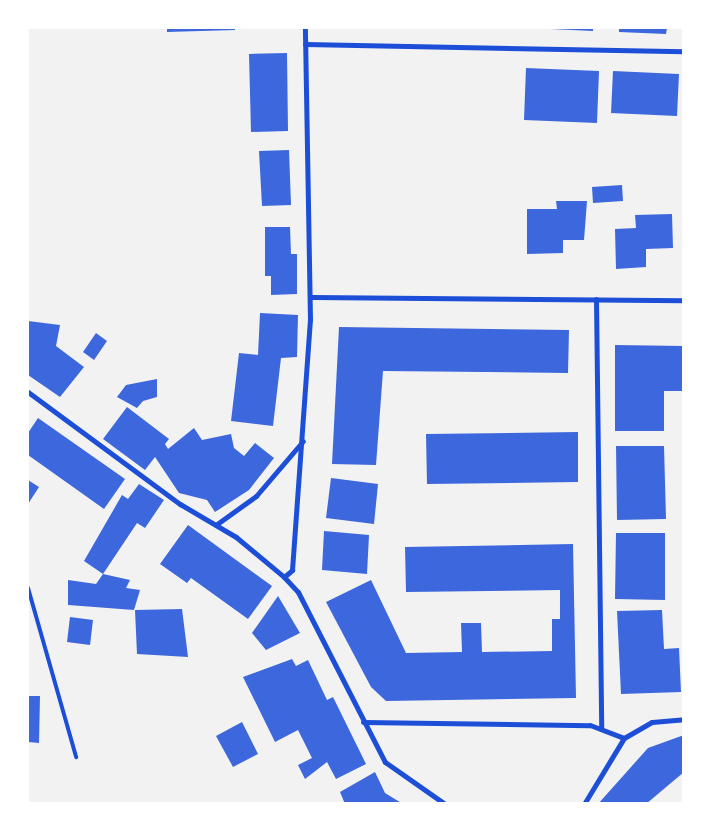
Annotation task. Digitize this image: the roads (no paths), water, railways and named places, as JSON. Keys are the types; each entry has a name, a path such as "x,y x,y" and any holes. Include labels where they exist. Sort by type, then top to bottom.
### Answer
{"street":[{"path":"284,577 292,570 303,440 311,297 304,28"},
{"path":"305,44 684,50"},
{"path":"311,297 684,300"},
{"path":"596,299 601,729"},
{"path":"28,392 180,504 217,524 284,577 298,592 363,722 386,762 445,804"},
{"path":"217,524 256,496 303,440"},
{"path":"584,804 624,738 652,722 684,719"},
{"path":"363,722 590,725 624,738"}],"lane":[{"path":"28,588 76,757"}]}
